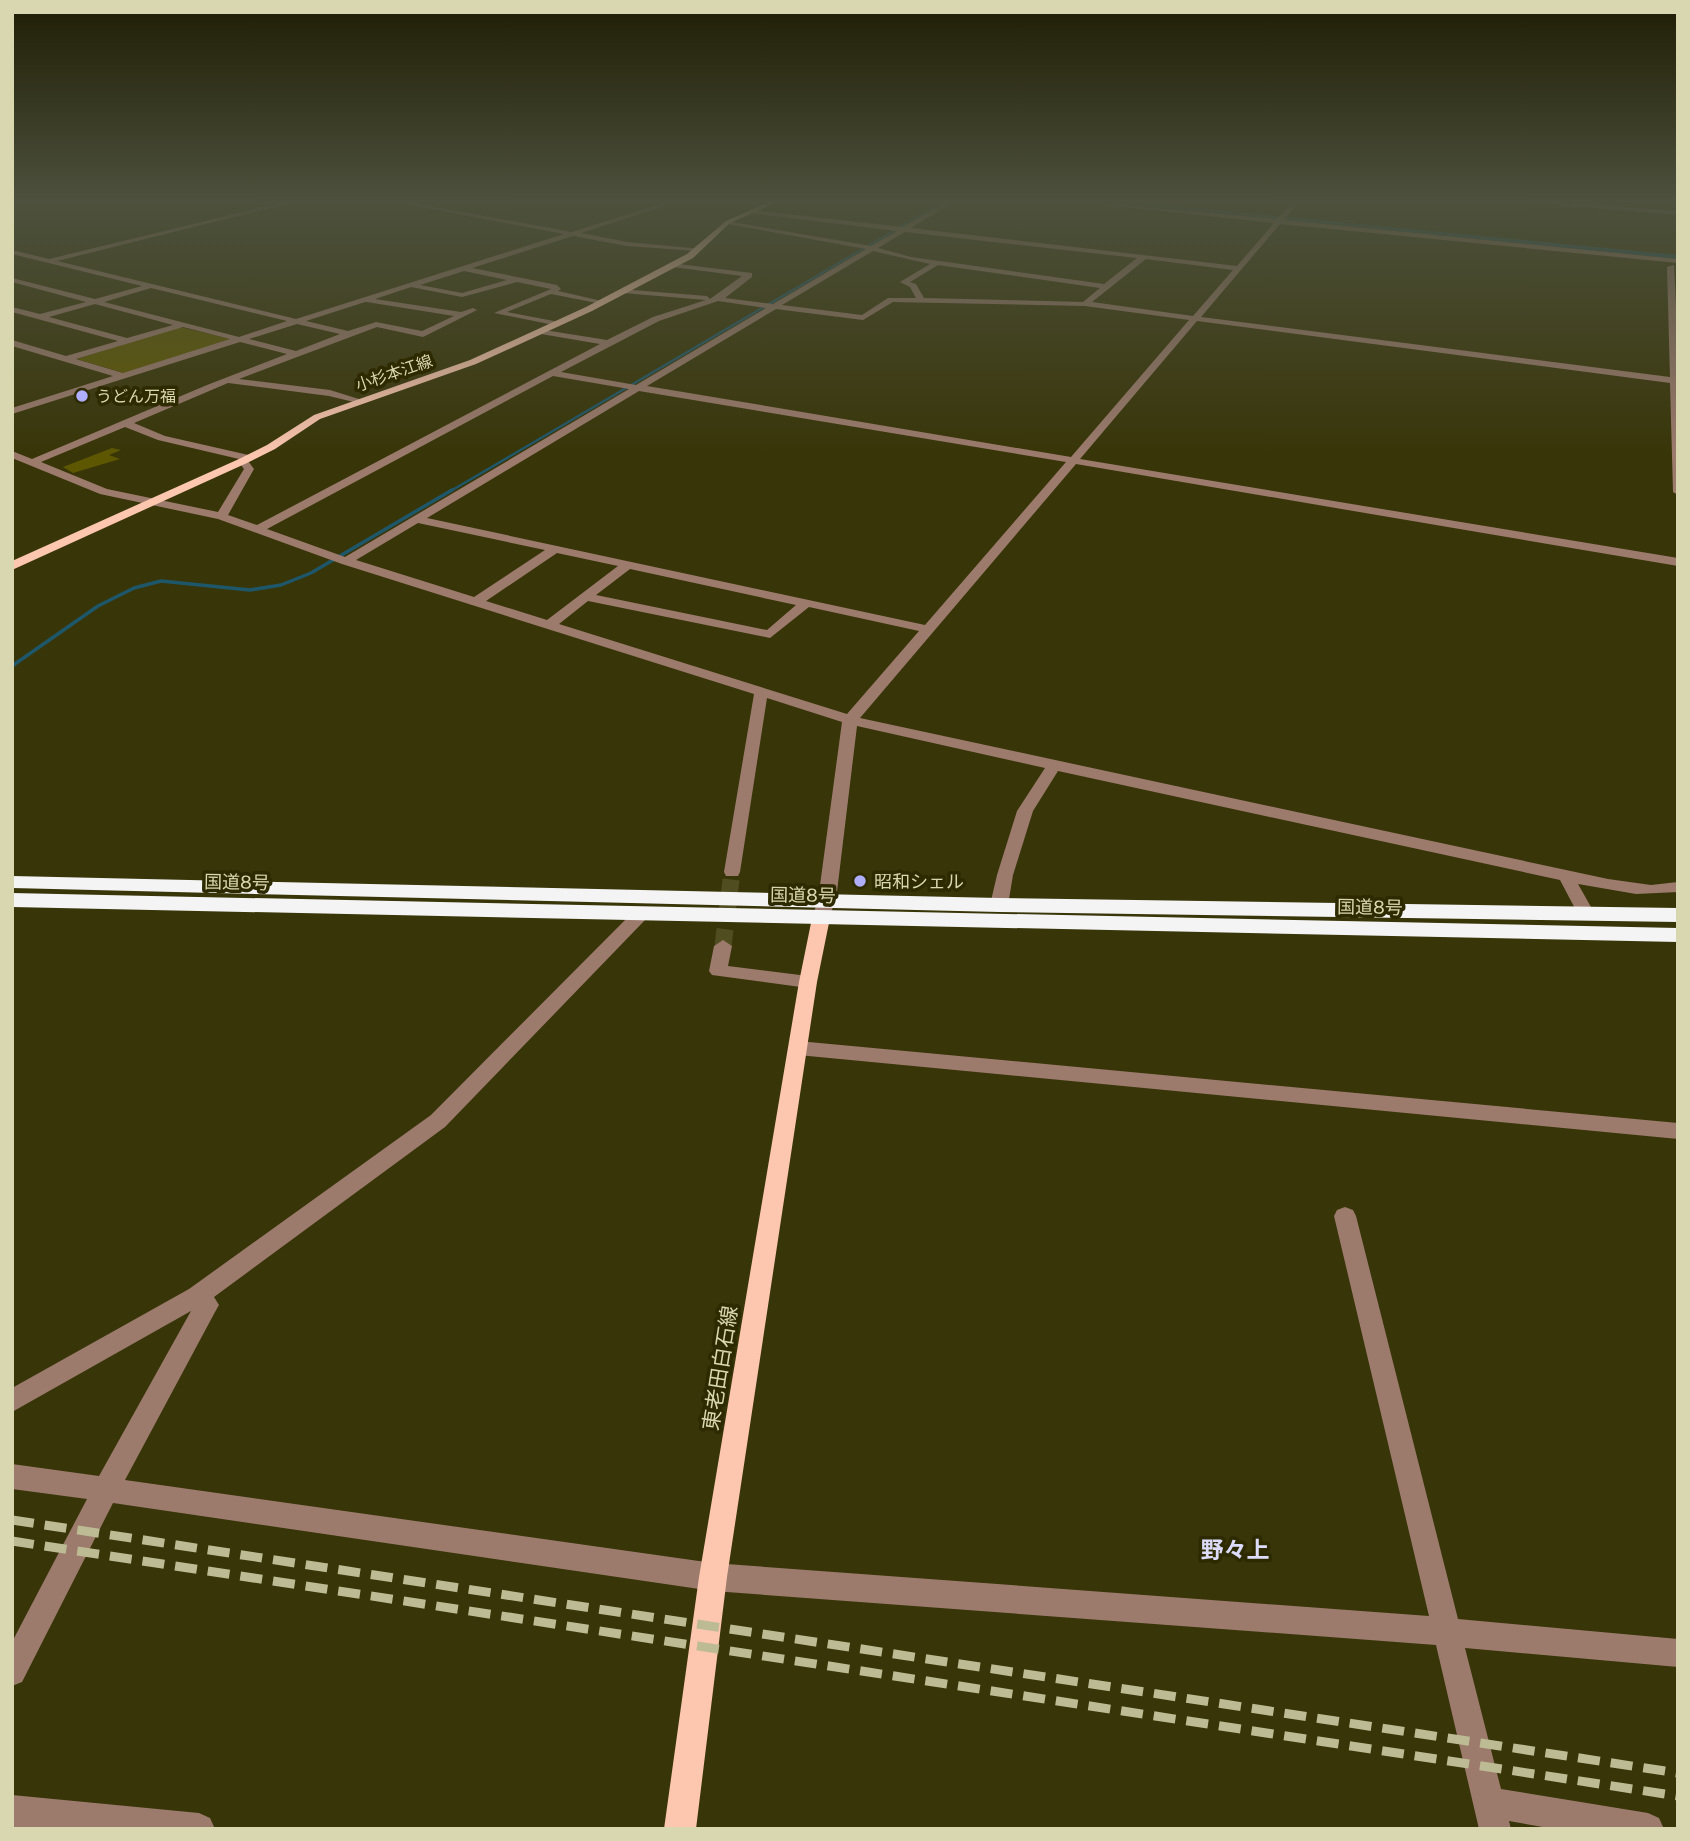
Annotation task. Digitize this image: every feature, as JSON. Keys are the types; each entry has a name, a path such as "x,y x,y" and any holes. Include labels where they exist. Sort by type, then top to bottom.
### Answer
{"highway":[{"name":"国道8号","path":"12,882 1678,935"},
{"name":"国道8号","path":"12,900 640,914 999,905 1678,915"}],"main road":[{"name":"小杉本江線","path":"12,566 246,460 271,447 307,422 473,362 635,285"},
{"name":"東老田白石線","path":"680,1829 713,1577 808,982 824,909"}],"street":[{"path":"37,285 296,354"},
{"path":"147,285 349,334"},
{"path":"12,411 410,285 463,295 499,285"},
{"path":"498,313 557,289 539,285"},
{"path":"260,528 656,318 719,299 736,285"},
{"path":"346,561 812,285"},
{"path":"911,285 920,301"},
{"path":"1097,285 1105,286"},
{"path":"824,909 850,720 1224,285"},
{"path":"1675,285 1678,492"},
{"path":"39,317 152,286"},
{"path":"1085,304 1105,286"},
{"path":"719,288 731,289"},
{"path":"623,291 719,299 863,318 891,300 1085,304 1677,380"},
{"path":"550,292 603,302"},
{"path":"364,300 462,312 473,310 498,313 556,324"},
{"path":"12,309 127,341"},
{"path":"33,462 227,380 376,324 423,334 462,312"},
{"path":"67,359 184,324"},
{"path":"541,331 609,343"},
{"path":"12,343 123,376"},
{"path":"551,373 1678,562"},
{"path":"227,380 330,393 359,402"},
{"path":"125,423 162,438 246,460 249,469 221,516"},
{"path":"12,454 104,492 221,516 346,561 850,720 1566,876 1636,888 1667,890 1678,887"},
{"path":"416,519 927,629"},
{"path":"476,602 555,549"},
{"path":"549,625 629,564"},
{"path":"586,597 770,634 806,603"},
{"path":"732,872 761,691"},
{"path":"999,905 1005,875 1025,811 1054,766"},
{"path":"1566,876 1586,914"},
{"path":"12,1401 197,1297 438,1121 640,914"},
{"path":"723,946 718,971 808,982"},
{"path":"798,1048 1678,1131"},
{"path":"1345,1216 1491,1816 1648,1829"},
{"path":"12,1672 106,1489 207,1305 197,1297"},
{"path":"12,1476 713,1577 1446,1632 1678,1653"},
{"path":"12,1811 199,1829"}],"shaded area":[{"path":"179,327 231,339 124,373 77,359"},
{"path":"112,448 121,450 109,455 120,459 73,473 63,467"}],"waterway":[{"path":"449,492 802,285"},
{"path":"12,666 98,606 134,588 161,581 250,590 281,585 311,573 452,490"}],"tunnel":[{"path":"723,946 732,872"}],"railway":[{"path":"12,1520 1678,1773"},
{"path":"12,1541 1678,1796"}],"place":[{"name":"うどん万福","path":"82,396"},
{"name":"昭和シェル","path":"860,881"}],"district":[{"name":"野々上","path":"1235,1549"}]}
